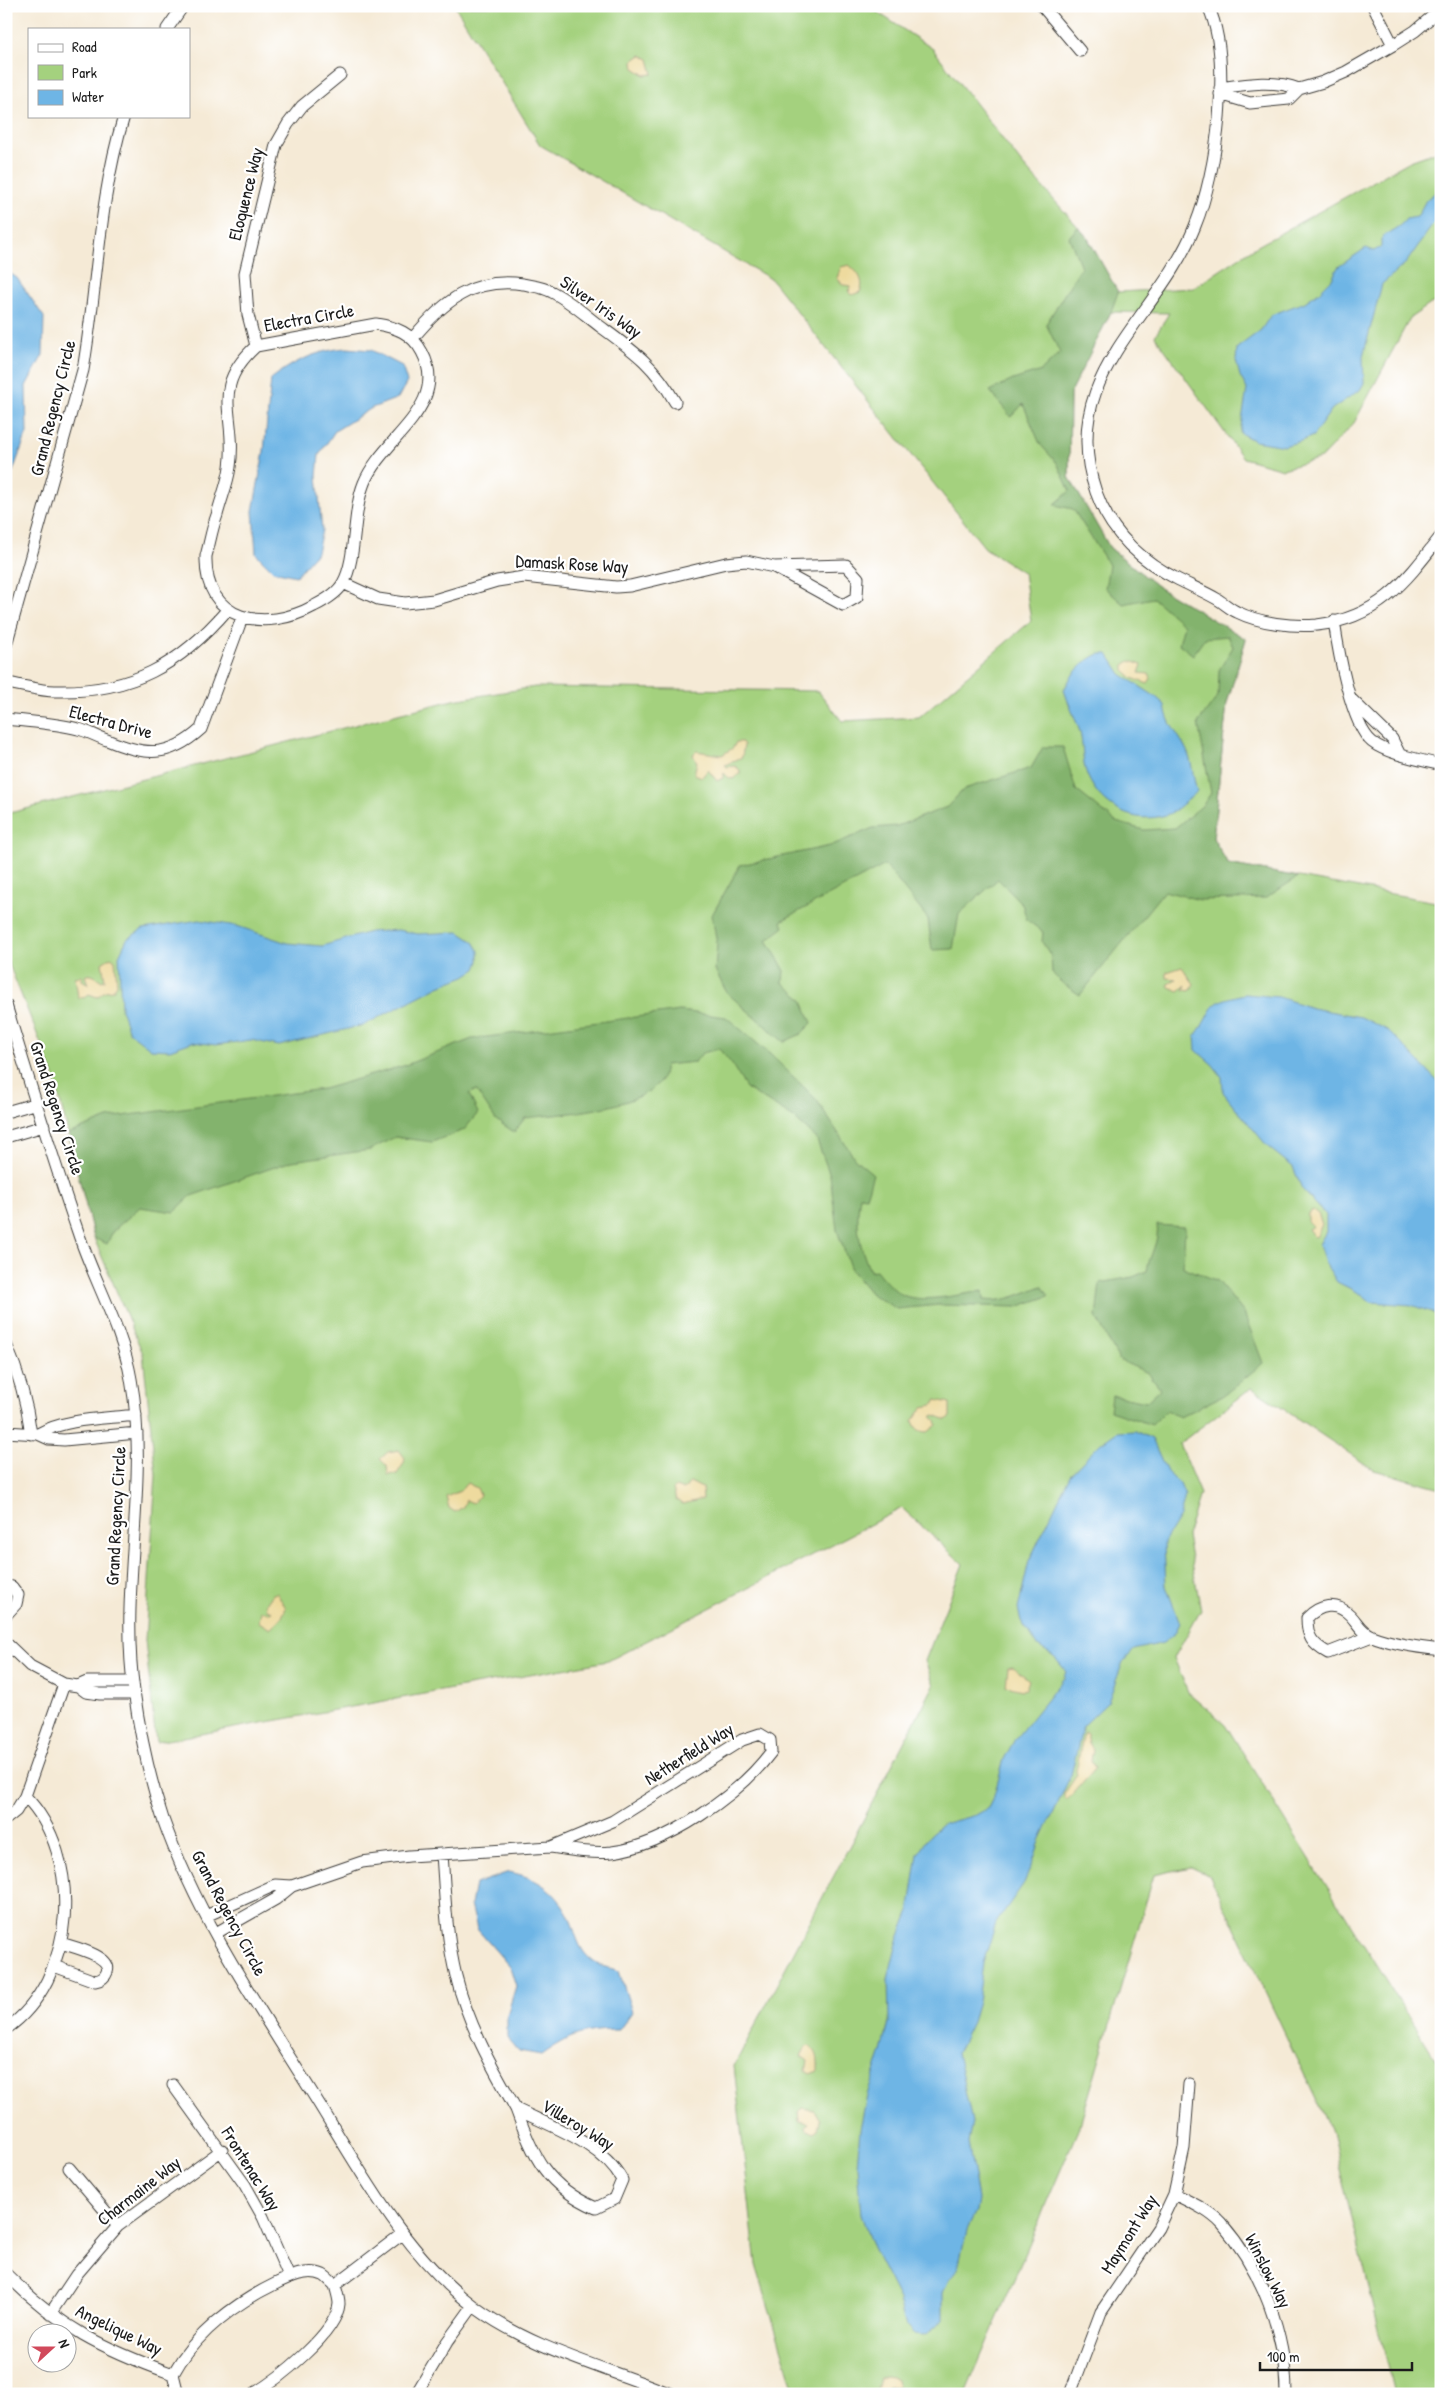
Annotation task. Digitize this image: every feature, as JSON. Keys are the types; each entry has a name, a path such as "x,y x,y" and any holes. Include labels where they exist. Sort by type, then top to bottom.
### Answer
{"street":[{"path":"168,28 183,6"},
{"path":"1042,6 1080,51"},
{"path":"1208,6 1217,30 1222,72 1214,148 1207,187 1196,226 1177,263 1105,368 1094,393 1087,420 1086,450 1090,474 1099,500 1113,526 1136,553 1168,574 1237,612 1267,621 1304,625 1334,622 1355,615 1387,597 1412,574 1441,536"},
{"path":"1373,6 1393,45"},
{"path":"1220,91 1250,103 1276,102 1289,99 1299,89 1323,82 1346,72 1393,45 1415,31 1441,9"},
{"name":"Eloquence Way","path":"256,346 248,315 245,273 276,145 288,124 302,106 340,75"},
{"path":"1220,91 1249,84 1286,84 1299,89"},
{"name":"Grand Regency Circle","path":"6,645 83,370 89,336 103,200 124,118"},
{"name":"Silver Iris Way","path":"413,338 440,308 468,290 499,283 533,286 550,291 567,300 644,359 664,382 675,402"},
{"name":"Electra Circle","path":"376,324 392,326 413,338 427,360 430,376 428,392 421,407 380,455 364,483 355,514 349,564 343,583 322,602 294,614 263,620 242,618 228,609 214,592 208,580 206,556 230,468 232,451 228,389 232,373 242,359 256,346 376,324"},
{"name":"Damask Rose Way","path":"343,583 378,599 392,602 419,603 496,581 524,577 616,587 639,584 726,563 746,561 774,567 846,566 858,578 857,597 843,604 774,567"},
{"name":"Electra Drive","path":"6,683 54,691 114,686 143,678 176,658 210,631 228,609"},
{"name":"Electra Drive","path":"6,719 79,729 126,748 150,753 168,750 187,742 201,729 242,618"},
{"path":"1334,622 1340,658 1352,700 1392,739 1399,753 1441,766"},
{"name":"Grand Regency Circle","path":"6,1004 79,1236 122,1343 130,1372 137,1433 136,1495 130,1585 134,1694 147,1762 164,1822 206,1916 357,2166 402,2234 458,2293 474,2306 518,2334 550,2349 625,2375 671,2394"},
{"path":"6,1112 37,1103"},
{"path":"6,1137 44,1126"},
{"path":"6,1344 21,1382 35,1434"},
{"path":"35,1434 72,1423 136,1416"},
{"path":"6,1432 35,1434 49,1439 64,1440 137,1433"},
{"path":"6,1586 16,1591 18,1595 16,1604 6,1615"},
{"path":"1372,1636 1328,1653 1314,1646 1307,1633 1307,1618 1314,1610 1325,1606 1338,1607 1350,1615 1360,1629 1372,1636 1441,1650"},
{"path":"6,1643 30,1666 64,1684 78,1686 86,1692 134,1694"},
{"path":"78,1686 86,1682 133,1682"},
{"path":"6,1819 16,1811 25,1796 64,1684"},
{"name":"Netherfield Way","path":"216,1933 276,1898 292,1886 362,1862 442,1854 551,1847 587,1853 627,1849 682,1827 723,1798 762,1765 771,1752 770,1740 760,1734 742,1740 627,1813 598,1828 551,1847"},
{"path":"6,2029 31,2005 54,1966 62,1943 65,1911 62,1878 44,1820 39,1810 25,1796"},
{"name":"Villeroy Way","path":"442,1854 448,1926 456,1976 470,2019 486,2054 516,2109 532,2150 543,2169 573,2198 596,2208 614,2200 622,2180 614,2167 586,2145 516,2109"},
{"name":"Netherfield Way","path":"206,1916 275,1885 292,1886"},
{"path":"54,1966 95,1981 102,1979 107,1974 108,1966 103,1959 62,1943"},
{"name":"Maymont Way","path":"1070,2394 1101,2312 1154,2234 1174,2194 1184,2148 1189,2084"},
{"name":"Frontenac Way","path":"173,2085 222,2150 255,2202 289,2277"},
{"name":"Charmaine Way","path":"50,2314 76,2275 118,2226 222,2150"},
{"path":"69,2168 118,2226"},
{"name":"Winslow Way","path":"1174,2194 1203,2209 1221,2224 1249,2265 1275,2321 1282,2352 1286,2394"},
{"path":"335,2285 402,2234"},
{"path":"178,2394 173,2374 200,2338 227,2313 251,2296 289,2277 306,2273 322,2275 335,2285 339,2304 332,2322 294,2365 253,2394"},
{"name":"Angelique Way","path":"6,2274 33,2301 94,2342 173,2374"},
{"path":"416,2394 447,2342 474,2306"}],"green space":[{"path":"455,6 868,6 933,49 1022,164 1087,237 1118,292 1193,288 1254,248 1410,161 1441,150 1441,301 1432,303 1410,318 1354,423 1321,458 1283,469 1243,458 1155,336 1169,313 1111,312 1070,393 1069,477 1110,548 1161,589 1246,639 1227,703 1213,838 1228,864 1441,903 1441,1488 1374,1470 1252,1388 1179,1444 1200,1494 1187,1536 1201,1610 1174,1658 1188,1692 1225,1724 1441,2068 1441,2394 1395,2394 1330,2129 1210,1876 1191,1867 1154,1875 1080,2125 965,2394 795,2394 756,2265 734,2066 934,1685 925,1661 963,1564 902,1508 608,1661 156,1742 145,1640 156,1475 143,1354 94,1238 54,1076 6,957 6,814 453,700 535,687 818,691 842,721 919,717 1031,621 1024,573 985,548 771,279 540,145"},
{"path":"1078,227 1087,237 1118,292 1111,312 1070,393 1069,477 1110,548 1161,589 1246,639 1227,703 1213,838 1228,864 1298,877 1266,898 1200,900 1164,891 1080,995 1062,983 1052,973 1051,956 1042,942 1043,932 1027,920 1022,904 998,879 959,914 953,949 932,950 928,919 885,865 781,921 784,927 767,940 784,969 783,983 802,999 812,1023 801,1034 784,1042 727,993 715,970 717,944 712,915 740,865 830,846 873,828 897,826 947,807 964,789 1031,768 1043,747 1063,747 1076,790 1116,822 1144,830 1175,828 1203,805 1211,793 1198,723 1218,696 1219,670 1233,647 1228,636 1205,638 1193,655 1179,644 1184,625 1153,598 1123,604 1105,588 1109,565 1073,509 1054,505 1070,491 1057,463 1040,444 1023,404 1011,417 990,391 1013,380 1041,371 1060,353 1046,324 1081,267 1069,237"},
{"path":"680,1011 726,1017 772,1056 816,1099 855,1159 873,1174 866,1197 860,1196 858,1216 859,1235 870,1271 876,1270 896,1291 913,1298 944,1297 983,1291 984,1300 992,1301 1014,1297 1042,1286 1049,1296 1017,1307 939,1305 897,1309 871,1294 851,1270 837,1230 830,1175 816,1138 794,1118 746,1088 731,1063 719,1049 702,1053 695,1062 665,1065 661,1080 650,1090 635,1098 597,1109 525,1118 514,1132 496,1120 476,1090 469,1094 478,1113 464,1130 432,1142 395,1137 370,1150 292,1161 191,1196 174,1212 140,1207 113,1231 107,1244 94,1238 68,1134 108,1118 323,1089 403,1066 472,1039"},
{"path":"1157,1225 1185,1227 1183,1267 1218,1281 1244,1313 1263,1363 1224,1395 1180,1417 1166,1411 1152,1425 1110,1411 1112,1395 1146,1402 1160,1389 1148,1373 1119,1360 1096,1317 1100,1283 1133,1277 1147,1271 1156,1242"}],"sand":[{"path":"641,55 649,59 653,74 645,75 634,68 633,61"},
{"path":"849,265 858,274 862,284 860,292 852,295 849,293 850,286 843,285 837,278 841,267"},
{"path":"1130,661 1142,665 1139,673 1149,674 1151,679 1148,684 1132,678 1124,671 1124,665"},
{"path":"736,742 742,742 744,745 742,757 725,765 727,767 735,766 740,770 740,773 733,779 724,773 723,778 717,781 708,770 702,777 694,774 697,762 693,755 696,751 722,755 733,748"},
{"path":"111,957 115,960 117,984 113,990 105,991 97,997 89,994 84,998 78,997 75,977 82,976 82,980 88,984 85,976 87,975 94,976 102,981 105,980 102,963"},
{"path":"1182,967 1194,984 1190,991 1184,990 1186,985 1179,991 1169,987 1168,984 1176,979 1167,978 1167,972"},
{"path":"1313,1210 1318,1214 1322,1224 1317,1236 1314,1237 1308,1229 1313,1226 1308,1221 1308,1213"},
{"path":"936,1400 950,1403 950,1417 946,1420 935,1415 931,1417 936,1420 937,1425 928,1432 920,1431 913,1421 923,1407 933,1405"},
{"path":"399,1450 405,1458 404,1463 397,1474 388,1475 387,1466 380,1459 388,1452"},
{"path":"690,1482 702,1488 703,1499 683,1504 676,1500 673,1489 677,1487 684,1490"},
{"path":"467,1483 477,1488 480,1495 473,1503 466,1500 463,1507 455,1512 449,1508 446,1497 460,1491"},
{"path":"277,1593 286,1608 281,1619 270,1629 259,1622 261,1611 269,1613 272,1611 267,1609 266,1604 273,1594"},
{"path":"1013,1667 1029,1680 1026,1689 1022,1690 1006,1686 1008,1668"},
{"path":"1084,1732 1087,1734 1093,1749 1091,1761 1095,1768 1067,1800 1064,1794 1077,1775 1076,1771"},
{"path":"809,2046 816,2054 818,2063 818,2071 810,2074 806,2071 808,2061 801,2056 806,2047"},
{"path":"802,2108 814,2110 820,2120 818,2129 814,2132 807,2130 806,2126 809,2123 799,2121 798,2112"},
{"path":"885,2376 897,2380 898,2385 895,2387 888,2386 887,2388 895,2394 876,2394 880,2378"}],"water":[{"path":"1441,188 1441,213 1406,263 1382,284 1363,356 1364,383 1360,390 1332,409 1313,436 1301,441 1284,446 1255,441 1240,433 1247,389 1240,376 1236,361 1237,348 1261,330 1271,315 1305,302 1319,292 1332,279 1338,267 1366,248 1374,251 1381,247 1381,239 1384,236 1406,219 1417,217 1426,200"},
{"path":"6,271 17,278 44,317 43,355 26,386 27,433 13,471 6,481"},
{"path":"347,348 371,350 402,366 407,382 398,398 372,408 335,431 319,455 317,476 322,530 317,552 296,576 273,571 256,554 253,511 264,451 271,379 288,367 316,354"},
{"path":"1099,654 1108,654 1121,674 1165,705 1170,723 1187,752 1197,792 1178,808 1166,815 1142,818 1120,811 1102,797 1088,777 1084,765 1079,729 1064,690 1070,678 1078,669"},
{"path":"199,920 237,926 287,943 322,946 370,932 398,930 418,934 459,932 474,942 479,951 479,961 476,969 465,976 439,986 364,1025 279,1046 251,1040 216,1045 192,1042 170,1050 151,1049 129,1032 121,1009 119,956 127,939 143,929"},
{"path":"1245,994 1279,997 1312,1008 1361,1017 1389,1031 1441,1085 1441,1319 1431,1312 1411,1305 1371,1302 1363,1295 1337,1282 1325,1263 1319,1244 1326,1232 1326,1215 1302,1189 1293,1167 1268,1147 1234,1106 1223,1092 1222,1077 1213,1065 1196,1050 1195,1036 1212,1008 1223,1000"},
{"path":"1135,1431 1152,1439 1167,1472 1180,1484 1185,1496 1180,1516 1164,1542 1166,1586 1180,1623 1175,1633 1163,1643 1134,1650 1123,1662 1108,1702 1083,1726 1071,1775 1039,1844 1024,1883 996,1923 983,1963 978,2002 972,2022 957,2053 972,2122 968,2142 978,2199 976,2212 967,2230 958,2268 949,2279 943,2293 943,2319 926,2335 913,2334 906,2326 899,2300 875,2253 861,2215 857,2167 860,2129 867,2095 882,2052 889,2022 888,1979 896,1946 909,1913 918,1854 930,1835 943,1824 976,1815 988,1808 994,1796 1004,1759 1015,1739 1064,1678 1066,1671 1055,1658 1037,1645 1021,1621 1018,1609 1029,1561 1070,1475 1100,1444 1117,1432"},
{"path":"509,1872 527,1877 550,1891 567,1912 580,1945 588,1957 599,1965 619,1971 632,2012 619,2030 596,2031 577,2035 541,2055 519,2051 507,2037 507,2015 516,1986 510,1967 477,1929 471,1905 475,1884"}]}
